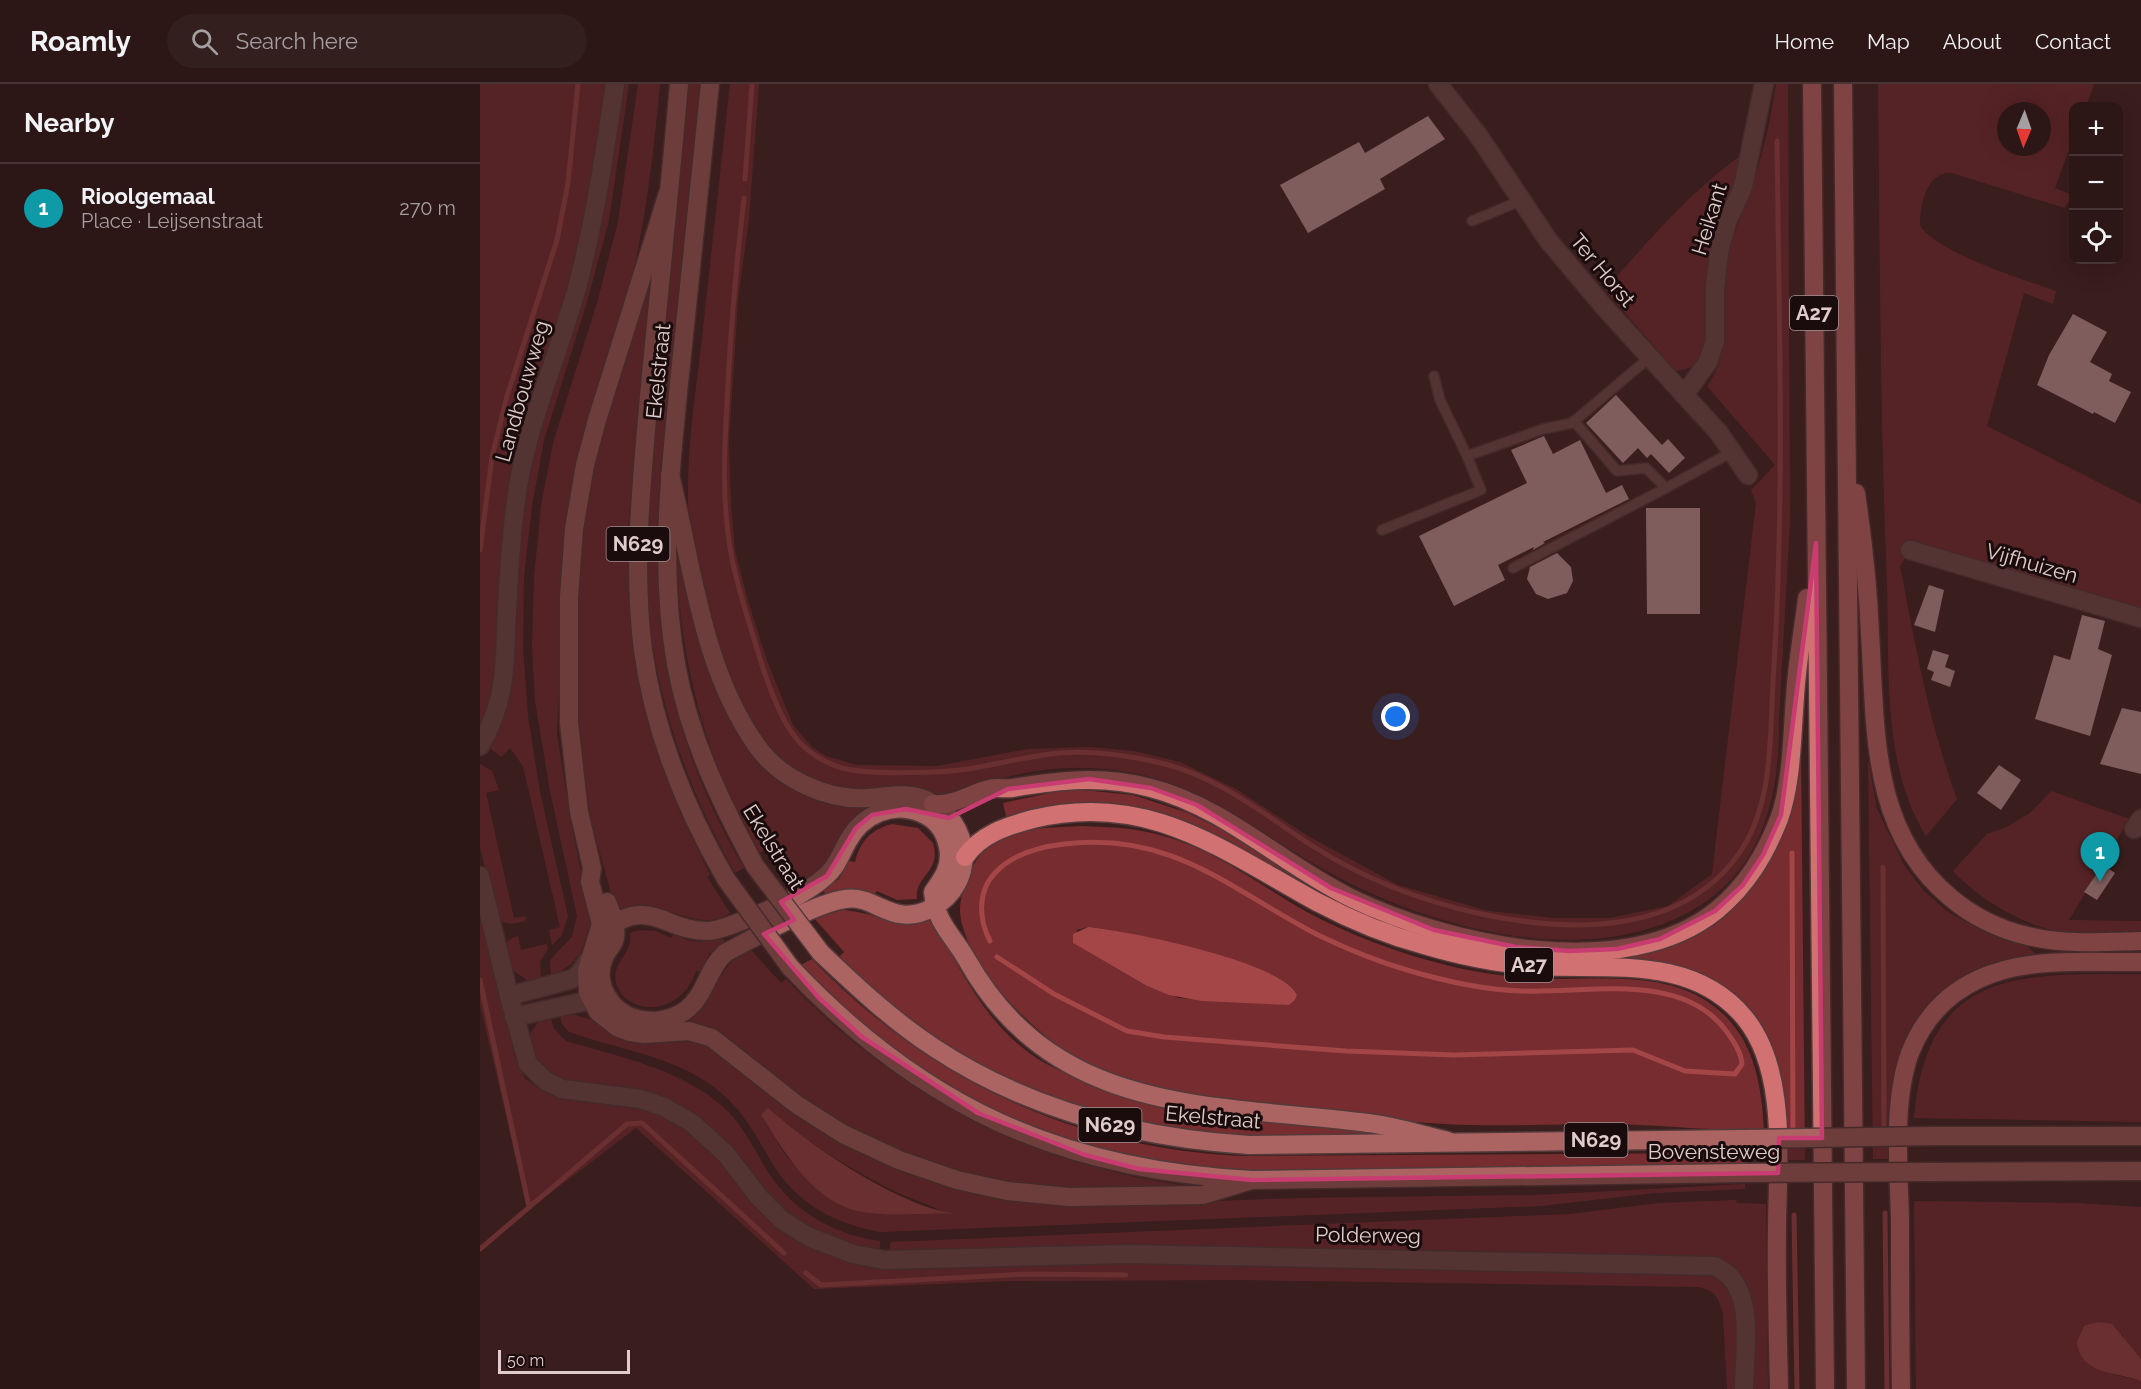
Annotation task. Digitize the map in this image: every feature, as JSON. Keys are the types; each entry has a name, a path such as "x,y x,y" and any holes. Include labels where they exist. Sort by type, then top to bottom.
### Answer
{"highway":[{"name":"A27","path":"1812,84 1825,1389"},
{"name":"A27","path":"1843,84 1856,1389"},
{"name":"A27","path":"1846,426 1866,562 1880,756 1889,806 1908,852 1919,868 1956,902 1977,917 2005,929 2050,940 2141,941"},
{"name":"A27","path":"931,810 987,789 1008,789 1071,779 1110,780 1151,788 1197,805 1291,864 1349,897 1425,927 1459,937 1525,948 1593,951 1638,945 1688,927 1715,911 1743,885 1763,855 1780,815 1788,773 1797,671 1816,543"},
{"name":"A27","path":"949,818 999,796 1008,789"},
{"name":"A27","path":"965,857 972,847 988,835 1038,818 1086,812 1138,815 1174,825 1205,838 1329,908 1400,938 1461,955 1513,963 1662,971 1693,980 1718,993 1742,1014 1757,1037 1767,1062 1774,1095 1778,1147 1779,1389"},
{"path":"1901,1389 1898,1145 1906,1067 1924,1025 1934,1012 1959,990 1980,978 2009,969 2043,964 2141,962"}],"main road":[{"name":"Ekelstraat","path":"679,84 640,502 638,599 643,651 662,732 681,789 705,843 726,879 790,967 819,998 879,1050 938,1090 978,1113 1055,1146 1139,1168 1198,1177 1252,1180"},
{"name":"Ekelstraat","path":"710,84 670,475 667,586 676,666 699,751 721,802 755,866 821,953 866,995 933,1047 1001,1086 1088,1119 1195,1141 1249,1145 1448,1141"},
{"name":"N629","path":"598,936 601,924 590,882 592,868 579,812 568,723 568,607 574,530 585,465 597,420 668,193"},
{"name":"N629","path":"670,475 685,534 694,593 716,664 737,713 757,747 774,764 811,787 842,797 858,799 910,795 931,810"},
{"path":"611,1002 591,1000 587,982 588,960 598,936 614,924 624,918 648,915 694,930 714,931 765,910 827,876 835,867 856,828 872,815 891,809 906,809 931,810 949,818 957,827 965,857 958,881 951,893 935,906 916,914 900,915 855,899 829,903 725,953 717,960 698,997 674,1017 645,1021 625,1014 611,1002 603,988 601,976 604,955 615,940 614,924"},
{"path":"931,810 944,832 950,854 946,873 933,892 935,906"},
{"name":"N629","path":"592,868 600,879 614,924"},
{"name":"N629","path":"951,893 949,904 958,931 960,946"},
{"name":"N629","path":"935,906 948,935 960,946 998,1006 1020,1029 1053,1056 1097,1078 1131,1091 1203,1106 1371,1123 1448,1141"},
{"name":"N629","path":"591,1000 598,1012 617,1027 644,1034 689,1031 712,1038 796,1104 843,1134 899,1160 957,1180 1007,1191 1069,1197 1203,1195 1252,1180"},
{"name":"Bovensteweg","path":"1448,1141 2141,1136"},
{"name":"Bovensteweg","path":"1252,1180 1745,1173 2141,1171"}],"street":[{"name":"Landbouwweg","path":"480,746 497,711 506,673 509,570 520,477 541,393 577,287 602,173 615,84"},
{"name":"Ter Horst","path":"1438,84 1478,135 1520,201 1555,249 1749,474"},
{"name":"Heikant","path":"1683,395 1708,362 1715,341 1715,288 1719,252 1727,222 1745,178 1764,84"},
{"name":"Vijfhuizen","path":"1910,550 2141,618"},
{"path":"480,876 514,1017 591,1000"},
{"path":"508,996 572,979 579,974 588,960"},
{"name":"Polderweg","path":"514,1017 528,1065 546,1081 562,1089 609,1093 664,1107 692,1123 726,1154 758,1196 783,1220 831,1247 884,1260 1128,1254 1714,1266 1732,1277 1743,1294 1744,1389"}],"lane":[{"path":"1472,220 1520,201"},
{"path":"1467,456 1543,429 1574,421 1650,357"},
{"path":"1382,530 1481,490 1440,400 1434,375"},
{"path":"1574,421 1617,471 1646,468 1666,488"},
{"path":"1513,568 1732,452"}],"highlighted area":[{"path":"1816,543 1822,1138 1779,1138 1778,1173 1252,1180 1139,1169 1085,1155 978,1113 862,1037 819,998 764,934 794,920 781,902 827,876 856,828 872,815 906,809 949,818 1008,789 1089,779 1151,788 1197,805 1331,888 1434,930 1516,947 1569,951 1617,949 1660,939 1715,911 1743,885 1763,855 1781,815"}],"shaded area":[{"path":"480,84 606,84 589,208 569,286 535,390 497,684 480,732"},
{"path":"619,84 629,84 609,220 587,302 544,440 532,506 524,576 523,648 528,716 540,792 568,916 562,935 552,945 549,930 560,927 523,766 510,748 501,757 487,746 530,461"},
{"path":"638,84 660,84 649,179 633,272 617,334 561,643 557,734 570,817 591,923 581,952 571,964 551,978 550,960 572,937 577,916 550,791 535,701 532,647 534,578 541,506 553,443 597,303 618,222"},
{"path":"689,84 701,84 661,460 658,570 661,622 668,671 679,720 717,818 744,868 735,873 694,789 664,701 652,640 647,576 651,481"},
{"path":"730,84 759,84 749,218 738,300 729,441 735,551 767,661 793,725 813,748 826,756 857,765 937,766 1028,749 1091,747 1134,751 1180,762 1236,789 1308,836 1398,885 1488,911 1554,918 1610,918 1668,906 1712,874 1756,503 1751,490 1775,465 1707,386 1720,360 1724,274 1729,252 1760,161 1776,84 1788,84 1790,522 1779,747 1771,801 1763,826 1738,872 1719,891 1696,908 1652,928 1604,938 1554,939 1503,934 1453,923 1404,907 1358,887 1316,865 1199,795 1149,776 1091,768 1060,768 1015,775 959,794 934,796 841,787 807,776 791,767 758,736 722,666 713,637 690,525 688,478 691,435"},
{"path":"1878,84 2094,84 2087,102 2069,102 2069,150 2055,188 2069,194 2069,201 2065,208 1952,173 1943,174 1930,183 1926,191 1921,209 1920,226 1944,246 1963,256 2056,291 2053,304 2024,293 1987,426 2141,504 2141,609 1906,540 1905,558 1900,566 1911,625 1938,742 1957,799 1926,836 1912,808 1901,777 1891,713 1881,334"},
{"path":"1747,151 1706,352 1693,366 1676,371 1605,290 1690,198"},
{"path":"648,287 627,538 631,630 636,666 655,743 679,810 710,875 707,877 730,913 712,920 695,919 659,909 643,909 617,914 591,821 578,745 573,601 595,444"},
{"path":"677,531 685,578 768,766 874,805 857,816 844,831 825,866 809,878 790,887 766,850 759,853 739,815 707,737 687,657 681,616"},
{"path":"1801,748 1805,1160 1786,1160 1776,1068 1713,983 1481,953 1376,923 1181,821 1007,820 1003,803 1059,791 1083,790 1133,795 1188,813 1445,940 1643,950 1757,880 1771,857 1787,821 1798,749"},
{"path":"1868,759 1877,809 1904,865 1923,890 1948,912 1977,928 2025,945 2038,955 1974,975 1900,1063 1891,1099 1887,1131 1889,1159 1873,1159"},
{"path":"480,764 492,771 499,790 486,793 514,918 526,916 525,921 509,923 496,916 480,846"},
{"path":"2051,791 2129,819 2069,920 2141,921 2141,934 2072,933 2047,929 2003,910 1976,892 1953,871 1987,834 2005,828 2030,813"},
{"path":"892,824 918,828 933,843 934,861 920,884 917,899 897,900 877,891 873,896 850,890 826,896 823,889 839,879 849,861 855,862 860,848 868,837 878,829"},
{"path":"1082,826 1135,830 1186,843 1239,870 1323,920 1375,943 1428,960 1474,971 1522,978 1642,980 1688,991 1723,1014 1745,1042 1757,1075 1764,1129 1605,1124 1465,1125 1383,1120 1217,1101 1175,1094 1113,1077 1066,1052 1017,1010 978,960 965,935 960,911 971,869 981,854 994,842 1008,835 1039,828","holes":["1088,927 1167,941 1235,960 1264,971 1286,983 1297,995 1295,1000 1289,1004 1179,998 1147,986 1075,944 1077,930"]},
{"path":"480,905 515,1058 525,1079 550,1095 631,1102 683,1124 826,1251 1026,1259 1712,1270 1736,1293 1739,1389 1727,1389 1723,1314 1720,1303 1712,1293 1698,1287 1240,1280 1010,1281 814,1289 636,1128 528,1210 480,1004"},
{"path":"843,910 896,921 933,917 965,979 992,1017 1024,1049 1043,1062 1068,1074 1112,1090 1374,1130 1373,1136 1265,1137 1200,1133 1149,1126 1099,1114 1004,1077 959,1052 917,1024 876,992 839,957 844,952 814,918"},
{"path":"1088,927 1167,941 1235,960 1264,971 1286,983 1297,995 1289,1005 1202,1001 1169,995 1147,986 1073,943 1073,934"},
{"path":"639,930 656,931 671,938 675,933 686,940 700,942 722,936 725,943 709,954 701,972 696,971 685,991 676,999 656,1007 645,1007 623,996 615,977 628,949 630,933"},
{"path":"518,936 521,950 547,944 548,949 540,962 541,980 527,980 510,968 505,944"},
{"path":"751,950 781,983 786,979 829,1021 876,1059 925,1093 976,1122 1030,1146 1087,1165 1145,1179 1205,1188 1066,1192 969,1177 874,1143 680,1024 702,1006 727,967"},
{"path":"812,959 857,1002 906,1041 957,1074 1011,1101 1067,1124 1125,1140 1186,1151 1248,1156 1745,1153 1745,1164 1254,1170 1187,1165 1124,1155 1063,1138 1006,1115 951,1086 899,1051 849,1011 801,965"},
{"path":"2141,974 2141,1122 1914,1118 1922,1069 1938,1032 1959,1007 1986,990 2019,980 2055,975"},
{"path":"569,1013 589,1019 624,1039 637,1043 692,1042 709,1046 889,1162 1131,1204 1299,1198 1535,1195 1745,1184 1745,1189 1655,1193 1541,1206 880,1232 832,1217 818,1210 793,1190 772,1163 740,1113 724,1095 698,1076 663,1060 569,1032 562,1024 560,1014","holes":["768,1109 810,1142 856,1171 895,1192 947,1214 929,1213 820,1192 786,1156 761,1115"]},
{"path":"550,1016 554,1029 566,1041 647,1065 704,1092 734,1118 773,1180 798,1206 812,1217 844,1232 880,1241 880,1251 843,1246 787,1216 704,1126 564,1080 550,1072 536,1056 529,1035 539,1021"},
{"path":"768,1108 831,1156 882,1187 931,1208 954,1214 862,1212 829,1199 815,1188 790,1160 761,1115"},
{"path":"1736,1200 1737,1203 1766,1204 1768,1389 1751,1389 1737,1272 889,1251 891,1242 1570,1214 1659,1203"},
{"path":"1914,1201 2077,1203 2141,1207 2141,1359 2126,1344 2122,1334 2112,1374 2141,1381 2141,1389 1916,1389"},
{"path":"2098,1322 2112,1324 2141,1359 2141,1381 2102,1370 2085,1361 2077,1342 2084,1326"}],"building":[{"path":"1428,116 1445,139 1380,179 1385,189 1308,233 1280,185 1359,142 1365,153"},
{"path":"2073,314 2107,332 2090,362 2112,374 2109,381 2131,392 2115,423 2037,385 2049,355"},
{"path":"1616,395 1662,445 1668,439 1685,458 1669,473 1651,454 1647,458 1638,448 1623,463 1586,423"},
{"path":"1544,436 1553,454 1580,440 1606,493 1622,485 1629,499 1543,542 1545,543 1533,550 1534,547 1498,565 1505,580 1454,606 1419,536 1527,483 1511,450"},
{"path":"1646,508 1700,508 1700,614 1647,614"},
{"path":"1557,553 1571,567 1573,581 1567,593 1548,599 1536,594 1527,579 1530,567"},
{"path":"1929,585 1944,590 1935,632 1914,625"},
{"path":"2082,615 2105,621 2098,649 2112,655 2090,736 2035,719 2054,655 2070,660"},
{"path":"1933,650 1949,655 1945,667 1955,671 1950,687 1931,680 1934,672 1927,669"},
{"path":"2122,708 2141,712 2141,774 2100,764"},
{"path":"1999,765 2021,780 2001,810 1977,793"},
{"path":"2103,865 2115,873 2097,900 2084,892"}],"waterway":[{"path":"480,550 492,457 507,396 557,240 568,183 578,84"},
{"path":"745,179 752,84"},
{"path":"744,198 726,422 724,478 728,535 738,586 766,678 788,727 804,747 835,766 869,772 905,773 956,770 1072,752 1110,754 1161,763 1202,777 1239,797 1330,857 1371,878 1414,895 1481,914 1552,924 1588,925 1624,921 1658,913 1690,899 1718,878 1742,849 1760,810 1770,746 1779,546 1777,141"},
{"path":"990,941 982,915 983,897 989,881 1009,861 1036,849 1064,844 1103,842 1137,846 1169,855 1198,867 1318,935 1340,945 1384,963 1421,974 1493,989 1522,991 1632,989 1685,1000 1708,1013 1727,1032 1739,1051 1742,1064 1735,1074 1685,1071 1633,1050 1454,1055 1346,1051 1164,1037 1127,1031 1054,994 997,957"},
{"path":"1792,853 1793,1134"},
{"path":"1883,867 1884,1133"},
{"path":"480,980 529,1207"},
{"path":"480,1249 627,1124 642,1123 784,1253"},
{"path":"1885,1213 1887,1389"},
{"path":"1794,1215 1797,1389"},
{"path":"806,1273 821,1285 1027,1274 1126,1275"}],"place":[{"name":"Rioolgemaal","path":"2100,882"}]}
